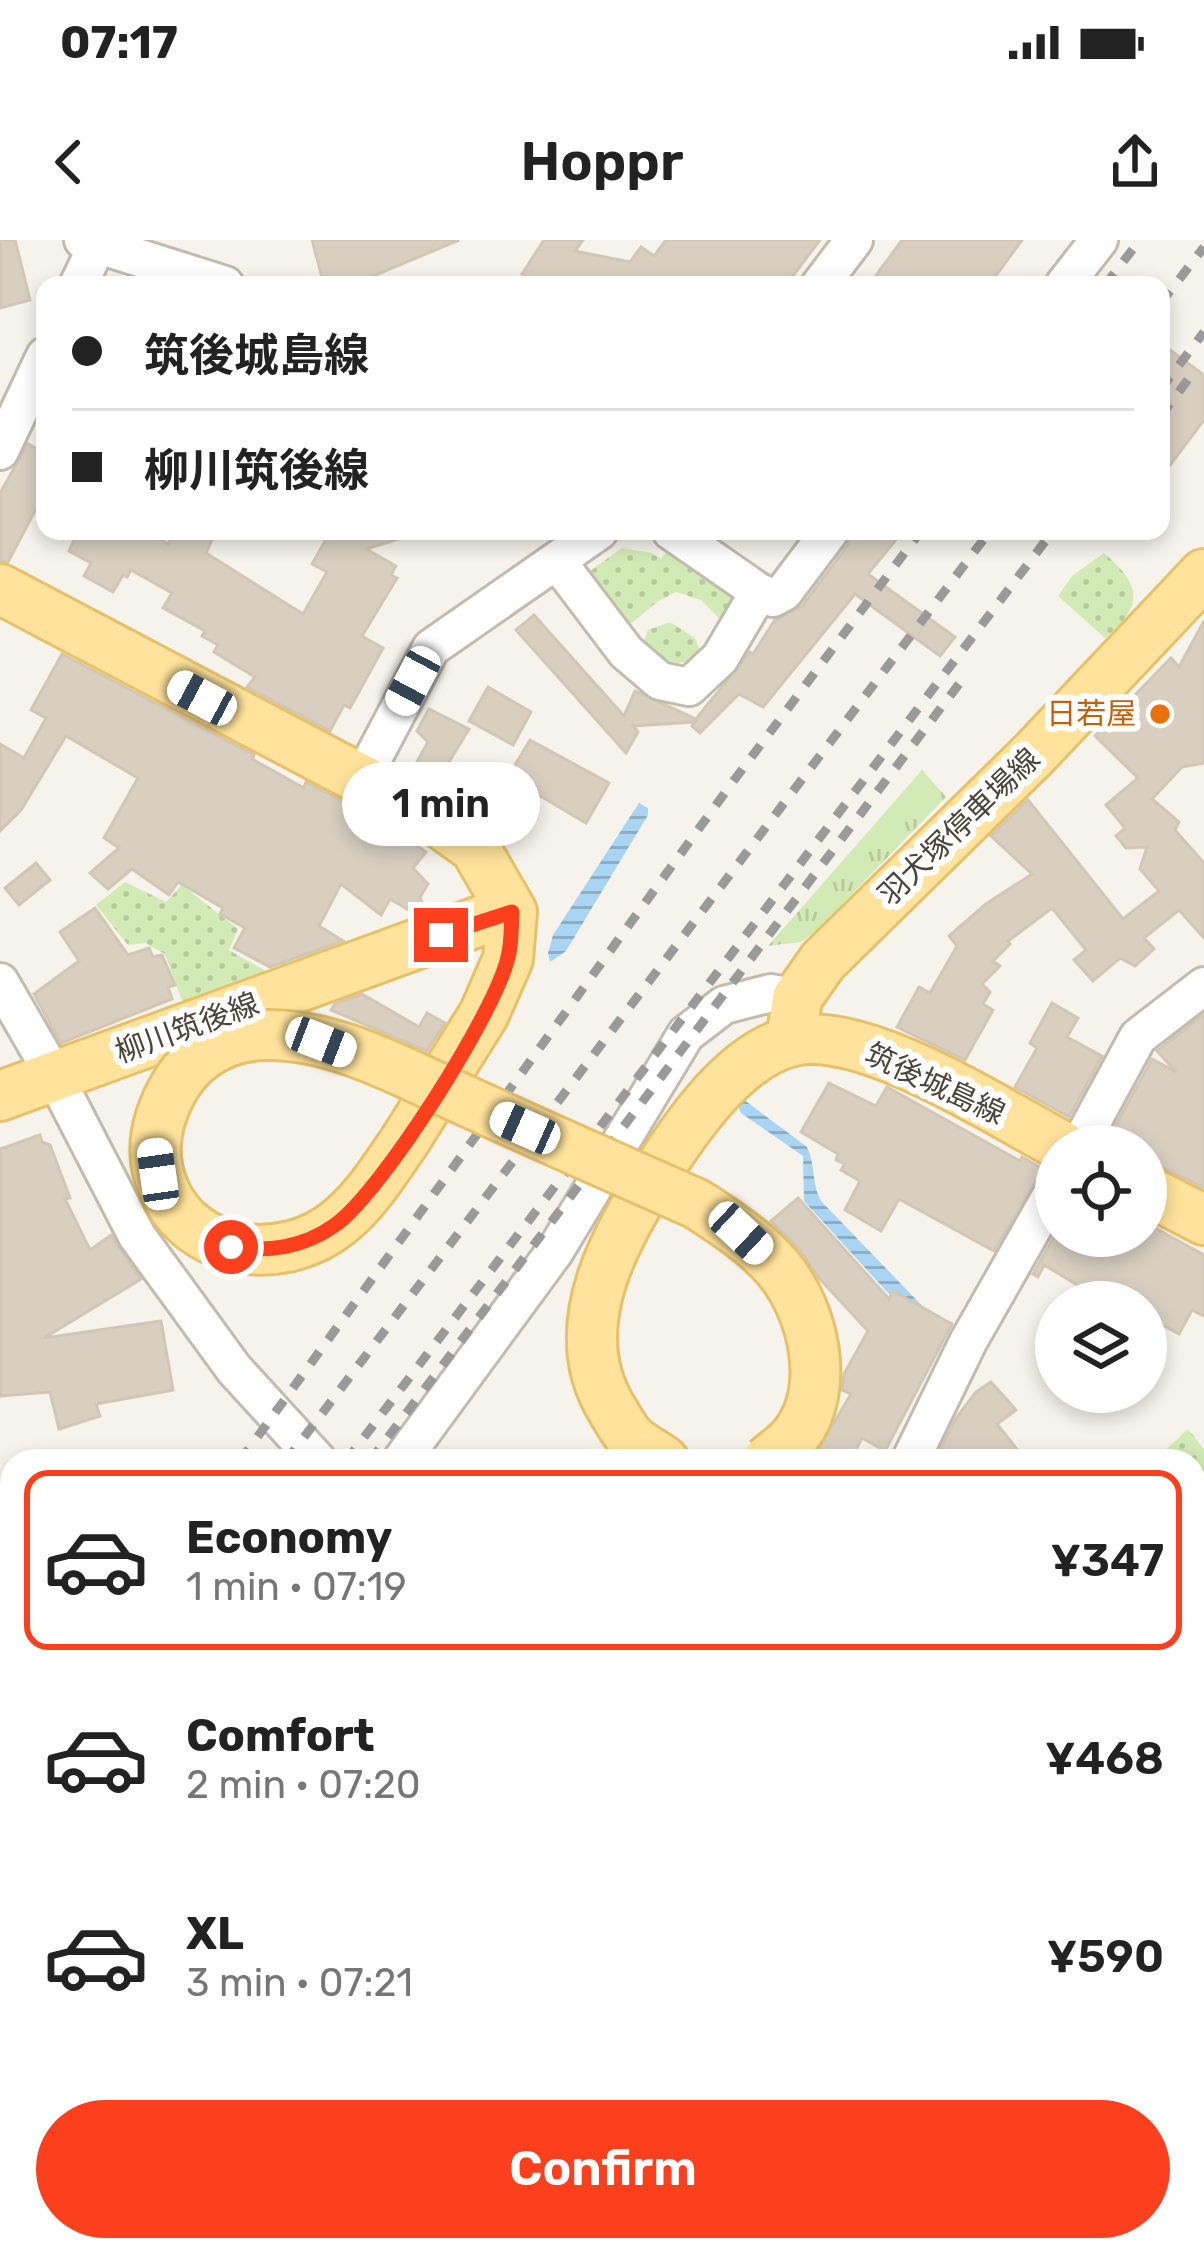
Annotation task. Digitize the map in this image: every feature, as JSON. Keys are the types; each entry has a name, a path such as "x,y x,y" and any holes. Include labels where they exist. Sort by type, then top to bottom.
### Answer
{"main road":[{"name":"羽犬塚停車場線","path":"794,1019 823,961 1034,754 1202,579"},
{"path":"0,589 429,815 475,848 510,910 508,959 484,1014 437,1089 406,1139 370,1190 337,1224 304,1242 267,1252 231,1247 196,1233 171,1208 158,1174 154,1144 164,1103 187,1066 223,1041 267,1035 321,1042 397,1071 437,1089 697,1204 741,1233 779,1270 811,1330 813,1394 796,1434 780,1449"},
{"name":"柳川筑後線","path":"0,1096 510,910"},
{"path":"646,1449 630,1438 603,1396 593,1357 596,1297 612,1248 696,1114 794,1019"},
{"name":"筑後城島線","path":"794,1019 893,1058 1035,1132"},
{"path":"1167,1201 1204,1220"}],"street":[{"path":"827,276 854,240"},
{"path":"1071,276 1099,240"},
{"path":"81,276 93,241 198,276"},
{"path":"0,451 36,375"},
{"path":"361,781 431,648 586,540"},
{"path":"684,540 773,598 784,592 823,540"},
{"path":"557,561 626,652 660,681 689,687 720,658 759,592"},
{"path":"0,982 137,1236 234,1369 307,1449"},
{"path":"1090,1125 1138,1037 1204,986"},
{"path":"409,1449 555,1252 686,1034 724,1006 771,993 794,1019"},
{"path":"916,1449 968,1342 1035,1224"}],"green space":[{"path":"622,548 661,559 670,548 735,597 726,625 701,600 676,592 627,627 586,574"},
{"path":"1104,553 1126,576 1133,595 1127,615 1105,638 1058,596 1072,576"},
{"path":"670,622 695,638 696,658 674,662 643,645 648,630"},
{"path":"922,770 946,797 818,929 801,942 768,946"},
{"path":"125,882 166,902 182,885 238,929 229,950 285,982 187,1014 165,954 145,943 128,945 96,905"},
{"path":"1188,1429 1204,1449 1167,1449"}],"water":[{"path":"639,803 648,808 648,815 566,951 550,962 553,935"},
{"path":"743,1099 807,1147 822,1202 930,1314 921,1329 804,1201 803,1156 741,1113 738,1107"}],"building":[{"path":"0,240 15,240 30,300 0,308"},
{"path":"312,240 459,240 373,276 322,276"},
{"path":"544,240 583,240 575,251 630,262 641,247 654,256 666,240 820,240 793,276 522,274"},
{"path":"902,240 1022,240 996,276 876,276"},
{"path":"1170,350 1204,375 1204,420 1170,465"},
{"path":"28,444 36,448 36,509 8,562 0,561 0,493"},
{"path":"74,540 161,540 168,544 170,540 212,540 206,553 303,614 327,572 312,564 326,540 395,540 366,549 396,566 391,575 397,578 362,636 383,648 350,708 344,705 330,731 247,687 255,677 214,652 218,645 202,636 205,631 163,608 172,593 131,570 113,592 84,576 91,563 69,551"},
{"path":"849,540 896,540 868,574 955,637 940,656 855,594 763,707 739,694 700,733 692,726 695,722 633,726 638,732 626,753 516,630 534,615 624,716 635,691 696,719 753,654 775,620 802,606"},
{"path":"1204,621 1204,763 1182,767 1152,799 1179,822 1175,830 1204,863 1204,938 1179,910 1144,938 1154,949 1135,966 1120,958 1093,981 1074,960 1086,950 1052,908 1008,941 993,961 1000,966 982,984 990,992 983,1004 993,1010 965,1060 897,1027 919,987 930,993 957,946 949,936 1032,874 991,836 1028,800 1123,919 1159,891 1140,869 1147,847 1126,848 1116,836 1125,828 1106,805 1138,778 1095,736 1171,658 1179,667"},
{"path":"62,654 254,755 252,759 304,788 306,782 351,806 348,808 398,838 401,834 426,852 413,868 428,884 420,897 425,911 416,914 390,899 381,915 341,884 319,926 343,941 270,967 234,948 245,928 220,914 223,908 178,882 169,895 132,869 108,889 90,873 119,848 104,838 138,778 66,736 21,810 0,831 0,744 24,758 46,718 31,710"},
{"path":"488,687 531,712 513,745 469,721"},
{"path":"429,709 469,729 435,785 412,771 428,742 417,731"},
{"path":"530,740 609,783 586,823 508,777"},
{"path":"36,863 50,880 19,905 5,888"},
{"path":"95,908 128,955 149,948 153,957 162,955 175,985 168,987 172,999 61,1043 34,994 79,961 60,932"},
{"path":"362,994 419,1027 427,1013 445,1023 427,1051 331,1010"},
{"path":"1052,1003 1078,1018 1067,1037 1102,1056 1069,1117 1015,1087 1037,1048 1030,1043"},
{"path":"1204,1014 1204,1188 1167,1170 1167,1125 1116,1125 1152,1059 1176,1072 1157,1051"},
{"path":"829,1083 876,1106 887,1087 1020,1161 1022,1157 1035,1164 1035,1182 994,1251 899,1199 881,1231 845,1210 860,1181 841,1170 845,1164 836,1160 838,1154 801,1132"},
{"path":"40,1135 50,1145 70,1198 65,1199 90,1250 111,1235 141,1279 44,1338 161,1321 173,1390 96,1404 100,1416 59,1429 50,1392 0,1396 0,1149"},
{"path":"798,1198 889,1299 893,1291 952,1324 886,1449 862,1438 856,1449 818,1449 851,1394 842,1390 844,1374 868,1331 771,1221"},
{"path":"1167,1235 1204,1255 1204,1316 1192,1310 1179,1334 1167,1327 1167,1281 1071,1281 1044,1265 1038,1277 1033,1274 1043,1257 1167,1257"},
{"path":"991,1382 1016,1410 997,1424 1017,1449 941,1448 976,1392"}],"railway":[{"path":"1112,276 1140,240"},
{"path":"1170,291 1204,247"},
{"path":"1170,377 1204,332"},
{"path":"1170,404 1189,378"},
{"path":"249,1449 914,540"},
{"path":"295,1449 983,540"},
{"path":"355,1449 1046,540"},
{"path":"379,1449 962,680"}],"place":[{"name":"日若屋","path":"1160,714"}],"route":[{"path":"231,1247 267,1252 304,1242 337,1224 370,1190 406,1139 484,1014 508,959 512,912 441,935"}]}
